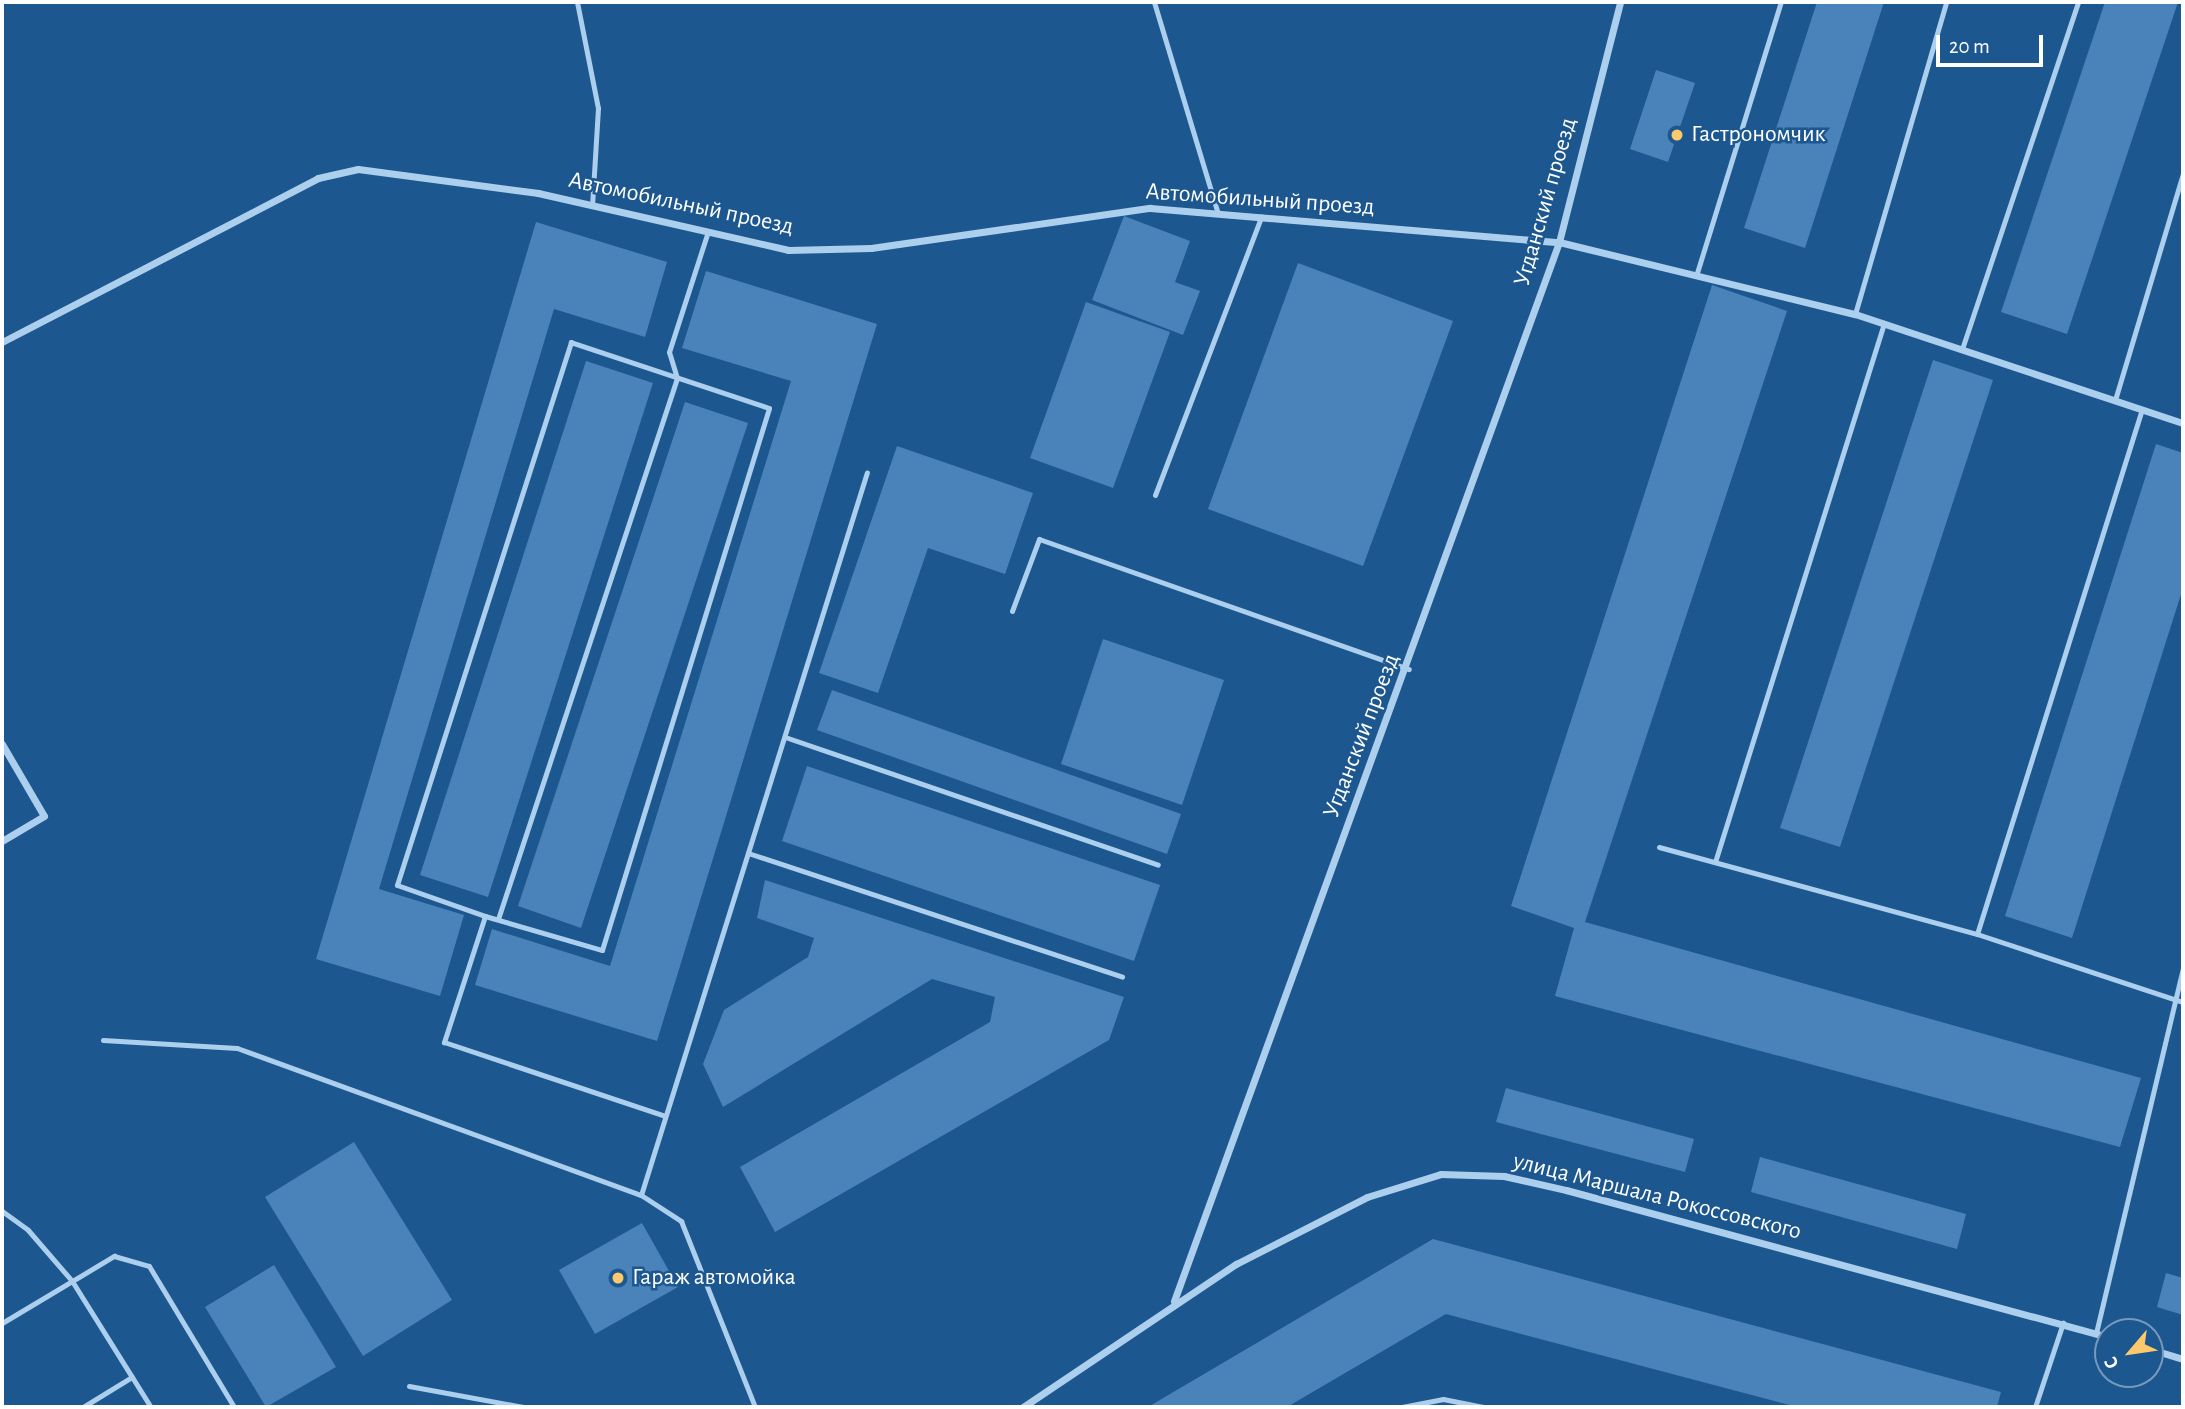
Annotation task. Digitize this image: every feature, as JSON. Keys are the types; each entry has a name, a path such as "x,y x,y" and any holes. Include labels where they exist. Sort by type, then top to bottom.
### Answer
{"street":[{"name":"Угданский проезд","path":"1174,1301 1409,669 1559,242 1620,2"},
{"name":"Автомобильный проезд","path":"2,342 318,178 358,169 400,173 592,205 788,250 871,248 1150,208 1559,242 1855,314 2183,423"},
{"path":"2,744 44,816 2,841"},
{"name":"улица Маршала Рокоссовского","path":"1174,1301 1367,1197 1441,1174 1504,1176 1566,1189 2094,1332"},
{"path":"1024,1407 1174,1301"},
{"path":"2164,1353 2183,1359"}],"lane":[{"path":"577,2 598,108 592,205"},
{"path":"1154,2 1218,214"},
{"path":"1696,276 1781,2"},
{"path":"1855,314 1946,2"},
{"path":"1962,349 2078,2"},
{"path":"2115,400 2183,174"},
{"path":"1155,495 1261,217"},
{"path":"498,919 677,378 669,352 708,231"},
{"path":"1715,862 1884,323"},
{"path":"571,342 769,408 602,950 485,916 397,885 571,342"},
{"path":"1977,934 2142,409"},
{"path":"641,1195 867,472"},
{"path":"1012,611 1039,539 1409,669"},
{"path":"785,737 1158,865"},
{"path":"1659,846 1977,934 2183,1002"},
{"path":"748,853 1122,977"},
{"path":"485,916 444,1042 665,1116"},
{"path":"2099,1318 2173,999 2183,967"},
{"path":"103,1040 237,1048 641,1195 681,1221 755,1407"},
{"path":"2,1212 28,1230 72,1281 151,1407"},
{"path":"2,1323 114,1255 149,1266 234,1407"},
{"path":"2035,1407 2063,1323"},
{"path":"83,1407 132,1377"},
{"path":"409,1386 523,1407"},
{"path":"1402,1407 1443,1399 1483,1407"}],"building":[{"path":"1817,2 1884,2 1805,248 1744,228"},
{"path":"2105,2 2178,2 2067,334 2001,312"},
{"path":"1656,70 1695,83 1668,162 1630,149"},
{"path":"1124,216 1190,241 1175,282 1200,291 1183,335 1092,300"},
{"path":"536,222 667,262 645,337 554,309 379,889 464,915 440,996 316,959"},
{"path":"1298,263 1453,321 1363,566 1208,509"},
{"path":"706,271 877,324 657,1041 475,985 492,929 610,966 791,381 682,348"},
{"path":"1712,285 1787,311 1585,922 2141,1078 2120,1147 1555,996 1574,928 1511,906"},
{"path":"1086,302 1170,332 1113,488 1030,458"},
{"path":"1933,360 1993,380 1840,847 1780,828"},
{"path":"586,361 653,383 488,897 420,875"},
{"path":"685,402 748,423 581,928 518,906"},
{"path":"2156,444 2183,453 2183,588 2072,938 2005,916"},
{"path":"897,446 1033,493 1005,574 928,548 878,693 819,673"},
{"path":"1103,639 1224,680 1182,805 1061,764"},
{"path":"832,690 1181,814 1167,854 817,730"},
{"path":"807,766 1160,885 1134,961 782,841"},
{"path":"765,880 1124,997 1109,1040 775,1232 740,1167 990,1022 995,997 932,979 723,1107 703,1064 724,1010 808,957 814,938 757,918"},
{"path":"1506,1088 1694,1139 1685,1172 1496,1122"},
{"path":"354,1142 452,1300 363,1356 265,1197"},
{"path":"1760,1157 1966,1214 1957,1249 1751,1192"},
{"name":"Гараж автомойка","path":"642,1223 678,1287 595,1334 559,1270"},
{"path":"1433,1239 2001,1392 1997,1407 1797,1407 1446,1314 1287,1407 1148,1407"},
{"path":"274,1265 336,1367 266,1407 205,1307"},
{"path":"2166,1273 2183,1278 2183,1315 2157,1307"}],"place":[{"name":"Гастрономчик","path":"1677,135"},
{"name":"Гараж автомойка","path":"618,1278"}]}
